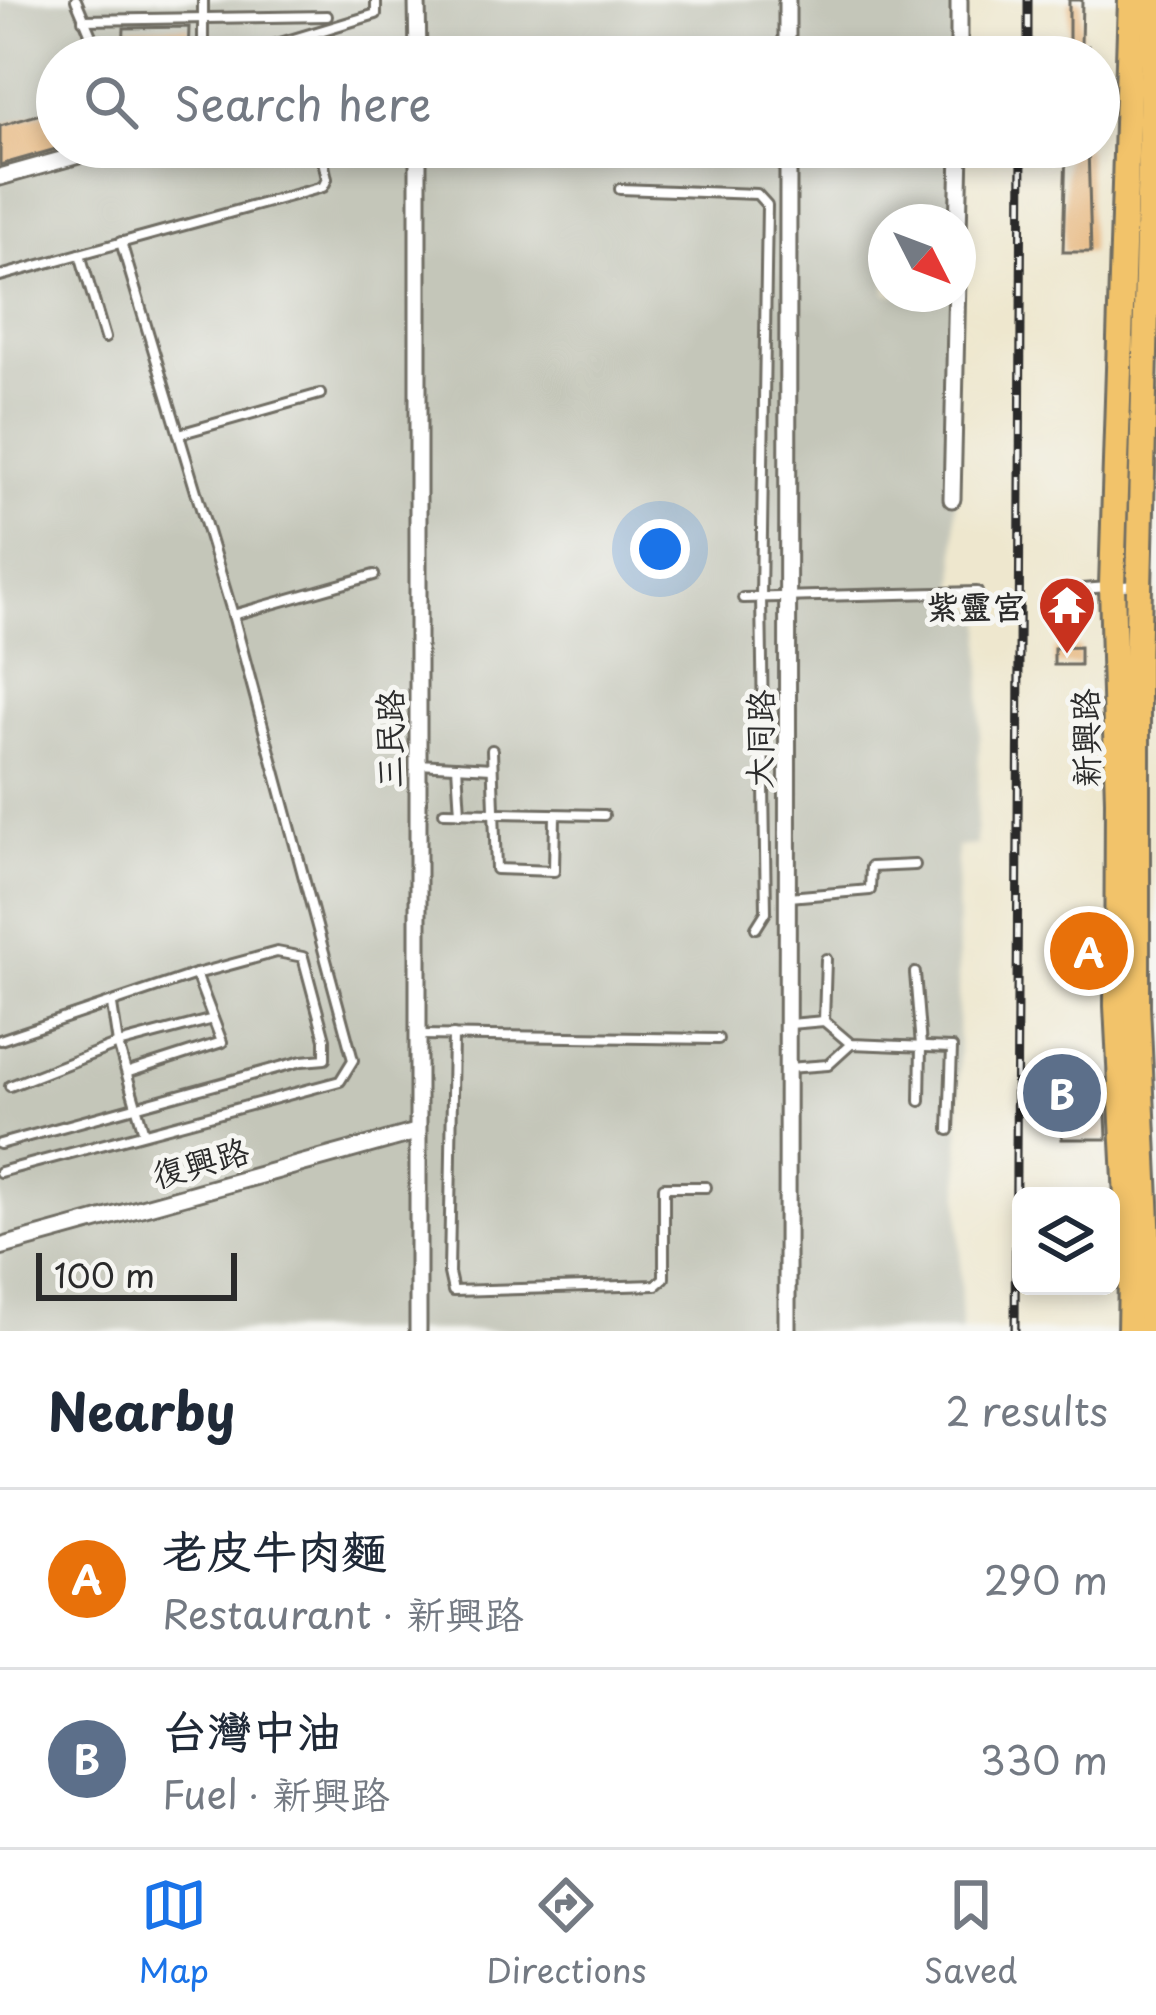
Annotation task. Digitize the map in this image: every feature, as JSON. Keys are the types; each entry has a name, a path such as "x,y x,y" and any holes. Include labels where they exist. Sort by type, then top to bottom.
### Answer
{"main road":[{"name":"新興路","path":"1131,0 1112,585 1136,665"},
{"name":"新興路","path":"1151,1331 1137,1005 1136,665 1148,487 1154,0"},
{"name":"新興路","path":"1130,1331 1146,1276"}],"street":[{"path":"417,0 418,36"},
{"path":"787,0 787,36"},
{"path":"959,0 959,36"},
{"path":"0,177 36,167"},
{"name":"三民路","path":"418,168 418,1331"},
{"name":"大同路","path":"787,1331 788,168"},
{"path":"952,499 960,168"},
{"path":"1113,490 1148,487"},
{"name":"復興路","path":"0,1247 416,1132"}],"lane":[{"path":"76,0 90,36"},
{"path":"203,0 203,36"},
{"path":"326,29 327,0"},
{"path":"303,36 376,14 376,0"},
{"path":"83,20 326,16"},
{"path":"0,276 323,187 325,168"},
{"path":"620,189 757,194 766,205 761,597 766,912 756,928"},
{"path":"0,1172 340,1081 353,1060 233,615 121,242"},
{"path":"80,254 105,338"},
{"path":"179,434 320,394"},
{"path":"233,615 374,574"},
{"path":"1054,590 1140,585"},
{"path":"743,598 977,592"},
{"path":"492,750 496,869 554,871 555,815"},
{"path":"418,764 492,768"},
{"path":"457,766 460,813"},
{"path":"444,812 604,815"},
{"path":"786,897 870,890 871,867 915,865"},
{"path":"0,1040 277,952 303,957 325,1039 325,1059 302,1061 0,1144"},
{"path":"824,1021 826,959"},
{"path":"915,973 920,1101"},
{"path":"129,1072 222,1042 196,974"},
{"path":"112,1005 118,1044 144,1133"},
{"path":"10,1086 118,1044 213,1018"},
{"path":"788,1024 824,1021 850,1044 952,1048 949,1130"},
{"path":"417,1035 718,1039"},
{"path":"453,1035 449,1273 453,1291 656,1286 664,1278 664,1186 706,1187"},
{"path":"788,1068 828,1065 850,1044"}],"shaded area":[{"path":"0,0 952,0 952,36 36,36 36,168 953,168 953,204 868,204 868,312 954,312 956,609 984,609 976,845 957,847 961,1331 0,1331"}],"building":[{"path":"1069,0 1082,0 1081,36 1069,36"},
{"path":"189,27 189,36 124,36 124,28"},
{"path":"36,115 36,155 0,165 0,126"},
{"path":"1065,168 1089,168 1091,252 1063,252"},
{"name":"紫靈宫","path":"1080,647 1080,665 1054,665 1054,648"},
{"path":"1051,1073 1072,1073 1072,1112 1051,1112"},
{"path":"1062,1115 1106,1115 1107,1139 1062,1139"}],"railway":[{"path":"1028,0 1028,36"},
{"path":"1015,1331 1022,168"}],"place":[{"name":"紫靈宫","path":"1067,656"},
{"name":"老皮牛肉麵","path":"1089,951"},
{"name":"台灣中油","path":"1062,1093"}]}
